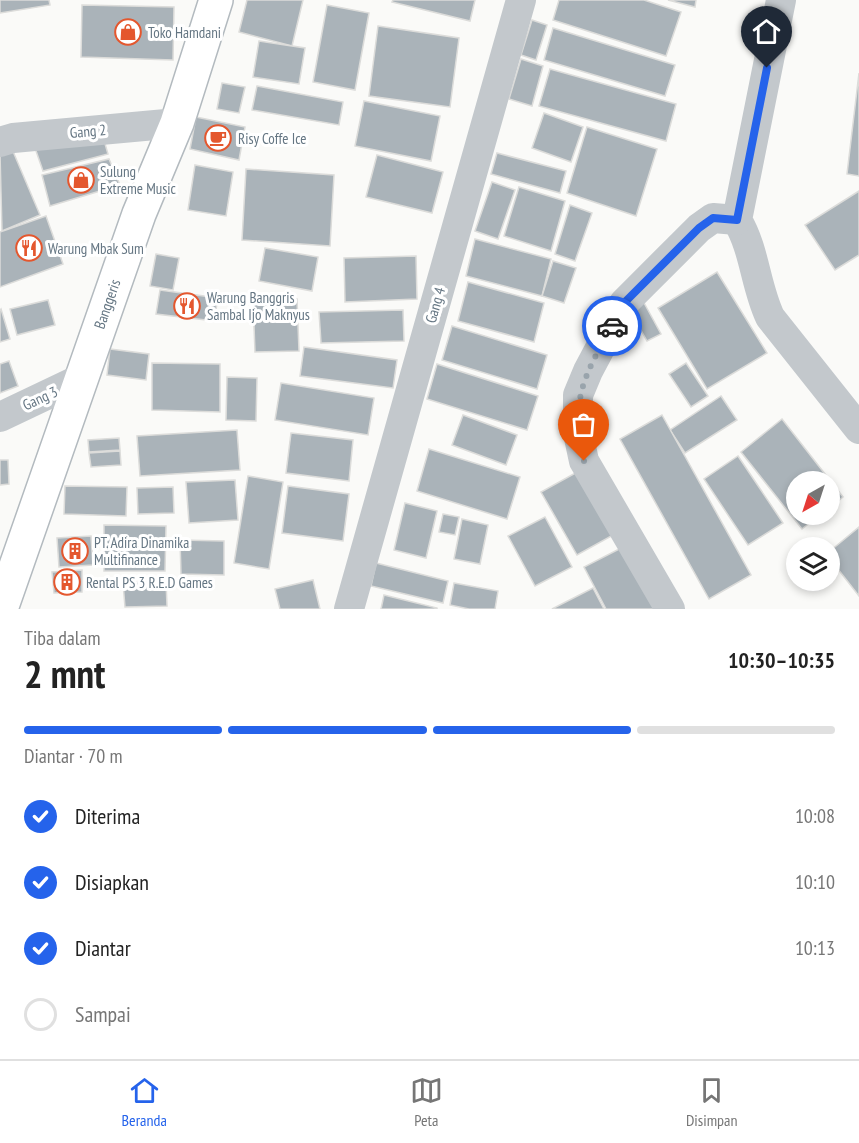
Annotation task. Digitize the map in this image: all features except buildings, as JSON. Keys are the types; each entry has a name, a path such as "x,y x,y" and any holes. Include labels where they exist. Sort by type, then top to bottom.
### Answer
{"street":[{"name":"Banggeris","path":"0,609 139,214 177,123 216,0"},
{"name":"Gang 4","path":"349,609 520,0"},
{"path":"781,0 737,220 748,238 761,297 770,317 859,429"},
{"name":"Gang 2","path":"0,142 13,138 177,123"},
{"path":"670,609 584,461 578,433 579,395 588,371 624,303 699,228 713,218 737,220"},
{"name":"Gang 3","path":"0,417 80,379"}],"way so far":[{"path":"584,461 578,433 579,395 588,371 612,326"}],"place":[{"name":"Toko Hamdani","path":"128,32"},
{"name":"Risy Coffe Ice","path":"218,138"},
{"name":"Sulung Extreme Music","path":"81,180"},
{"name":"Warung Mbak Sum","path":"29,248"},
{"name":"Warung Banggris Sambal Ijo Maknyus","path":"187,306"},
{"name":"PT. Adira Dinamika Multifinance","path":"75,551"},
{"name":"Rental PS 3 R.E.D Games","path":"67,582"}],"route":[{"path":"612,326 624,303 699,228 713,218 737,220 767,68"}]}
